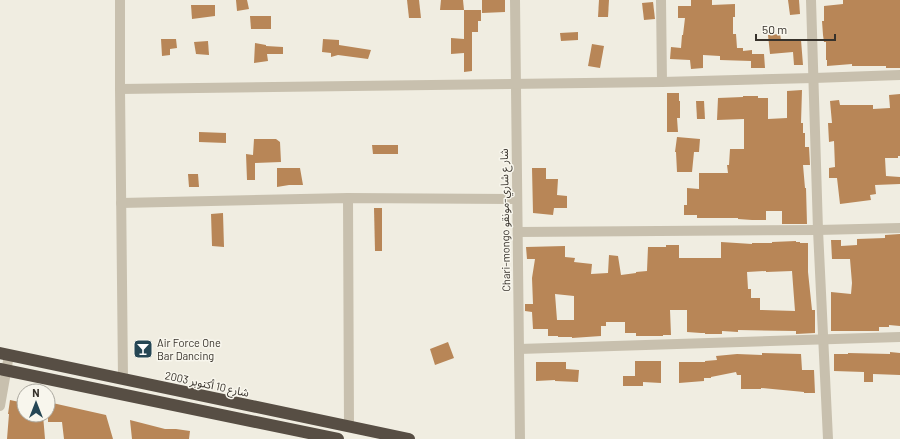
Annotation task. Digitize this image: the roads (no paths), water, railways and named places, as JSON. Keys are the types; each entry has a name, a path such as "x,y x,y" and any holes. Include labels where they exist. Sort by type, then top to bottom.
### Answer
{"highway":[{"name":"شارع 10 أكتوبر 2003","path":"5,354 409,439"},
{"path":"3,370 338,439"}],"street":[{"path":"120,0 123,379"},
{"name":"Chari-mongo شار ع شاري-مونقو","path":"515,0 520,439"},
{"path":"661,0 662,82"},
{"path":"811,0 818,230 828,439"},
{"path":"120,89 662,82 900,75"},
{"path":"121,203 348,198 517,199"},
{"path":"348,198 349,426"},
{"path":"518,232 900,228"},
{"path":"519,349 900,337"},
{"path":"0,406 5,354"}],"place":[{"name":"Air Force One Bar Dancing","path":"143,349"}]}
